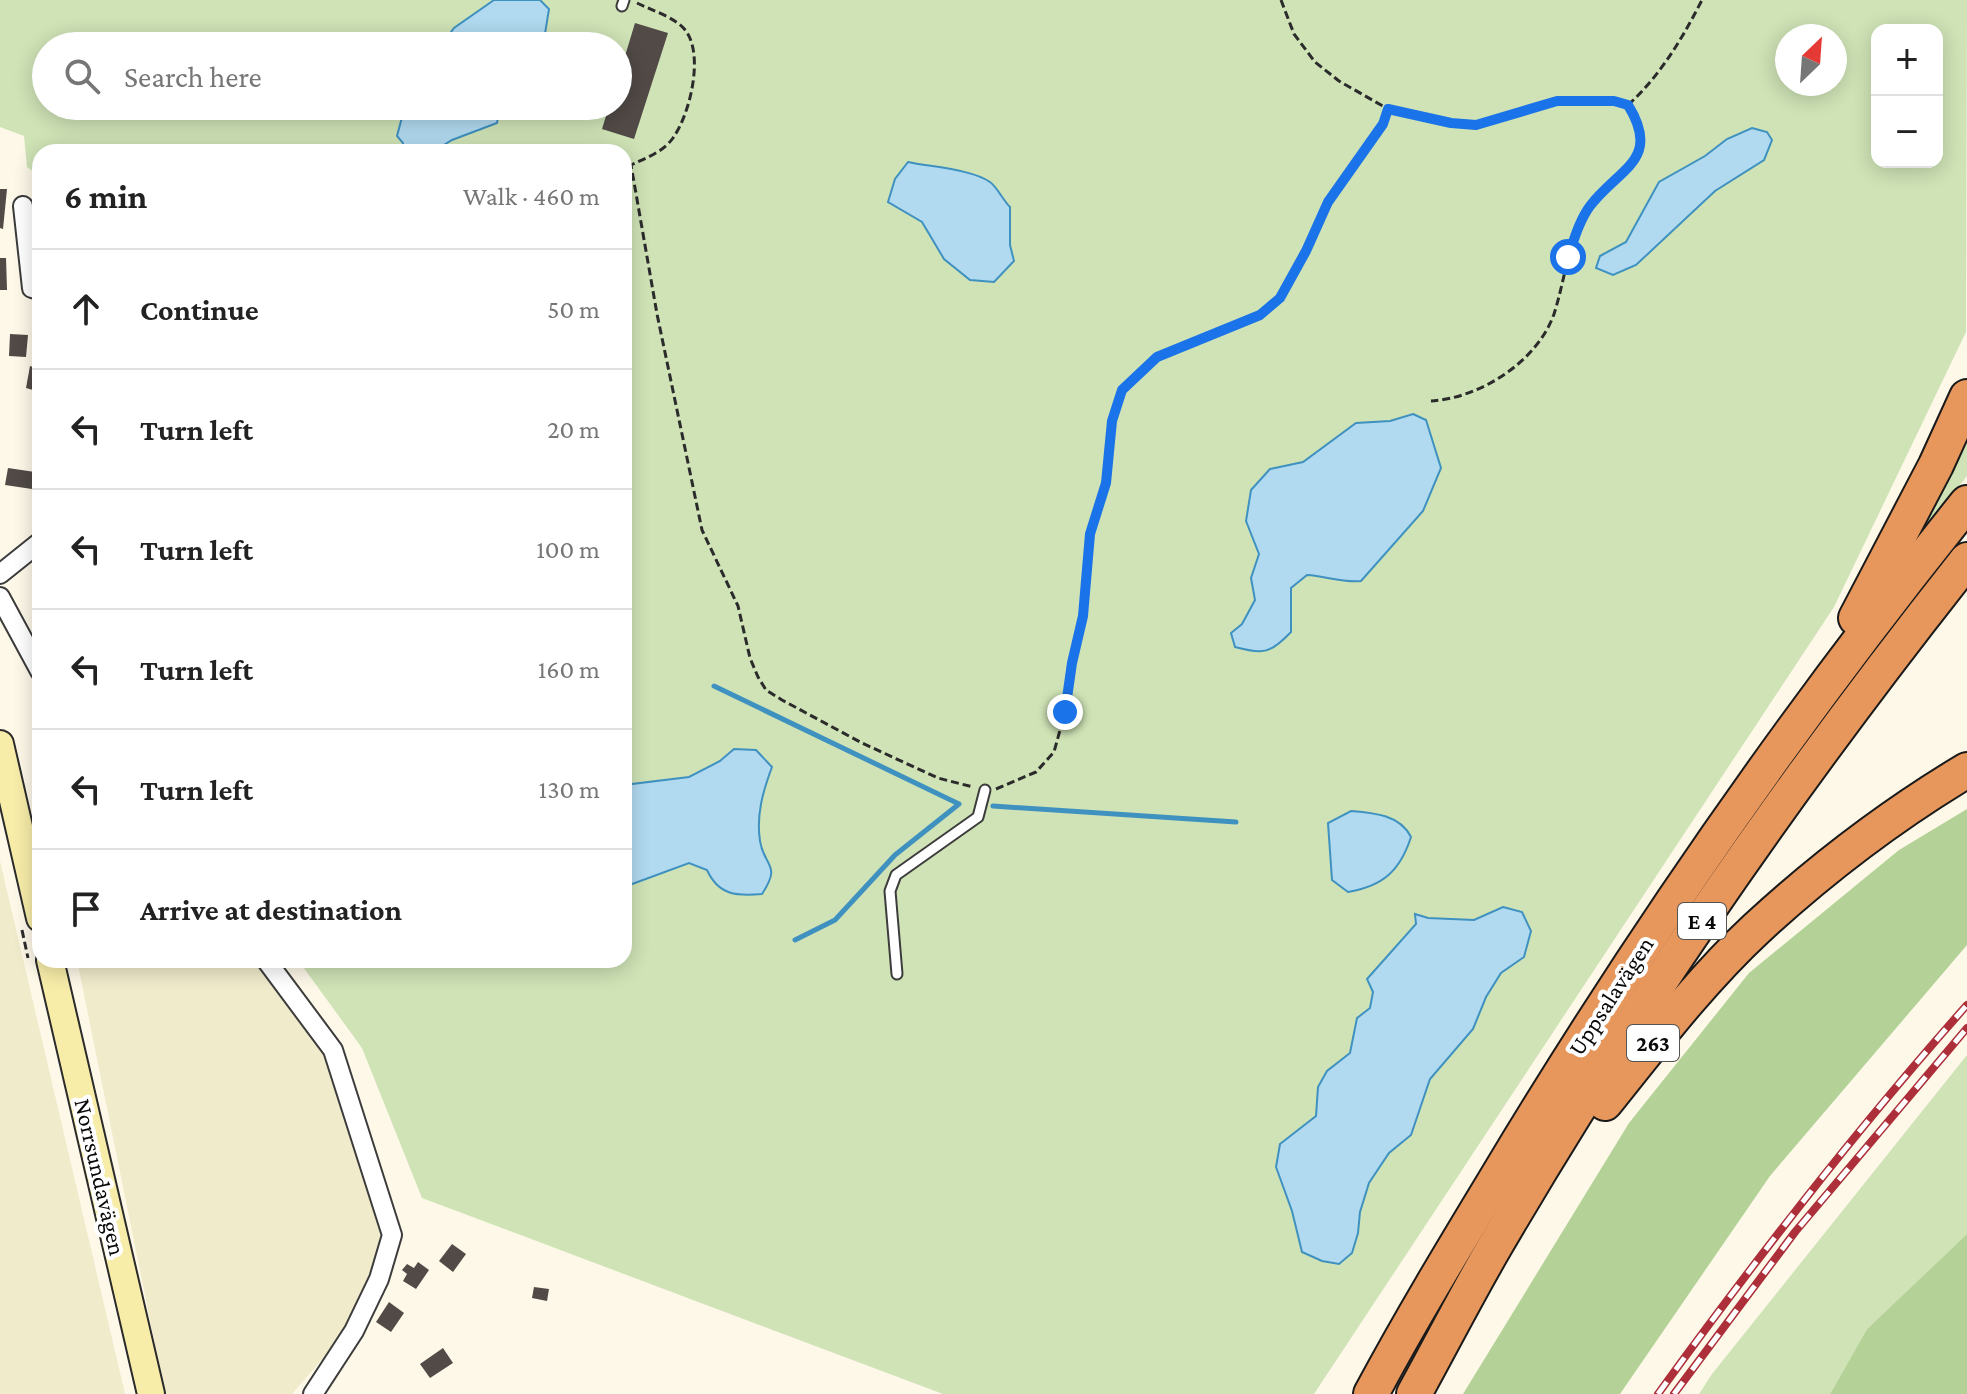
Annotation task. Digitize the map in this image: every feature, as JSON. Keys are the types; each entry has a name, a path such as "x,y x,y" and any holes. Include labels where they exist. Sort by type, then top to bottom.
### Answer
{"highway":[{"path":"1775,756 1872,589 1967,397"},
{"name":"Uppsalavägen","path":"1371,1394 1544,1099 1623,977 1775,756 1967,503"},
{"name":"Uppsalavägen","path":"1414,1394 1494,1247 1576,1113 1717,898 1842,723 1967,560"},
{"name":"263","path":"1494,1247 1651,1046 1756,929 1847,851 1893,817 1967,770"}],"street":[{"path":"23,206 32,288"},
{"path":"0,574 32,548"},
{"path":"0,597 32,656"},
{"path":"0,744 32,883"},
{"name":"Norrsundavägen","path":"52,968 151,1394"},
{"path":"272,968 333,1050 392,1235 379,1279 354,1331 313,1394"}],"lane":[{"path":"897,974 890,891 896,875 978,817 985,790"}],"path":[{"path":"632,0 684,27 695,46 690,101 673,139 656,153 632,165"},
{"path":"1281,0 1294,34 1315,62 1339,81 1388,109 1451,123 1476,125 1557,101 1614,101 1628,105 1638,121 1642,137 1639,153 1630,168 1588,209 1568,257 1554,315 1542,336 1508,372 1449,400 1431,401"},
{"path":"1628,105 1650,85 1702,0"},
{"path":"632,171 657,314 702,530 738,606 750,658 758,677 766,690 862,743 938,778 985,790 998,788 1036,772 1054,752 1065,712 1083,616 1090,534 1106,483 1112,421 1122,390 1157,357 1260,315 1280,298 1328,202 1383,124 1388,109"}],"shaded area":[{"path":"0,861 125,1394 0,1394"},
{"path":"79,968 264,968 284,989 335,1068 386,1240 350,1327 292,1394 165,1394"}],"green space":[{"path":"0,0 1967,0 1966,332 1834,607 1314,1394 943,1394 422,1198 362,1048 304,968 632,968 632,144 32,144 32,170 27,167 24,136 0,127"},
{"path":"1967,424 1967,476 1888,577"},
{"path":"1967,809 1967,945 1770,1176 1620,1394 1463,1394 1629,1123 1749,973 1899,850"},
{"path":"1967,1055 1967,1234 1867,1329 1830,1394 1699,1394 1712,1374"},
{"path":"1967,1234 1967,1394 1830,1394 1867,1329"}],"water":[{"path":"494,0 540,0 549,9 545,32 451,32"},
{"path":"401,120 498,120 497,123 446,144 403,144 397,136"},
{"path":"1752,128 1767,132 1772,140 1764,160 1715,191 1636,265 1613,275 1596,268 1600,256 1626,242 1659,182 1705,156 1727,139"},
{"path":"908,162 962,171 982,178 993,184 1010,207 1010,245 1014,261 994,282 970,280 944,259 922,222 888,202 895,179"},
{"path":"1413,414 1426,420 1441,468 1423,511 1361,581 1307,575 1291,588 1291,632 1278,644 1260,651 1235,647 1231,633 1242,624 1255,600 1251,578 1259,554 1246,521 1251,490 1270,469 1303,462 1356,423 1390,421"},
{"path":"734,749 756,750 772,767 763,794 759,822 762,850 771,871 762,894 745,895 723,890 707,870 689,863 632,884 632,784 689,777 720,761"},
{"path":"1351,811 1378,814 1394,820 1411,837 1401,859 1388,875 1371,886 1348,892 1332,880 1328,823"},
{"path":"1503,907 1522,912 1531,931 1524,957 1501,973 1486,997 1473,1029 1430,1079 1411,1135 1389,1153 1369,1183 1352,1253 1339,1264 1302,1252 1292,1211 1276,1167 1280,1144 1316,1116 1318,1087 1327,1071 1350,1053 1357,1018 1370,1008 1373,992 1367,979 1416,924 1415,914 1428,918 1474,920"}],"building":[{"path":"635,23 668,33 634,139 602,129 605,120 632,120 632,33"},
{"path":"0,189 7,189 3,229 0,228"},
{"path":"0,258 6,258 7,290 0,290"},
{"path":"10,334 28,335 26,357 9,356"},
{"path":"30,366 32,390 26,388"},
{"path":"8,468 32,472 32,489 5,485"},
{"path":"452,1244 466,1254 453,1272 439,1261"},
{"path":"418,1262 429,1270 416,1289 403,1281 407,1274 402,1270 407,1264 414,1268"},
{"path":"534,1287 549,1289 547,1301 532,1298"},
{"path":"389,1302 404,1313 391,1332 376,1322"},
{"path":"443,1348 453,1363 430,1378 420,1364"}],"waterway":[{"path":"714,686 959,804 895,855 835,920 795,940"},
{"path":"993,806 1236,822"}],"railway":[{"path":"1658,1394 1808,1196 1967,1005"},
{"path":"1674,1394 1795,1232 1967,1028"}],"route":[{"path":"1065,712 1083,616 1090,534 1106,483 1112,421 1122,390 1157,357 1260,315 1280,298 1328,202 1383,124 1388,109 1451,123 1476,125 1557,101 1614,101 1628,105 1638,121 1642,137 1639,153 1630,168 1588,209 1568,257"}]}
